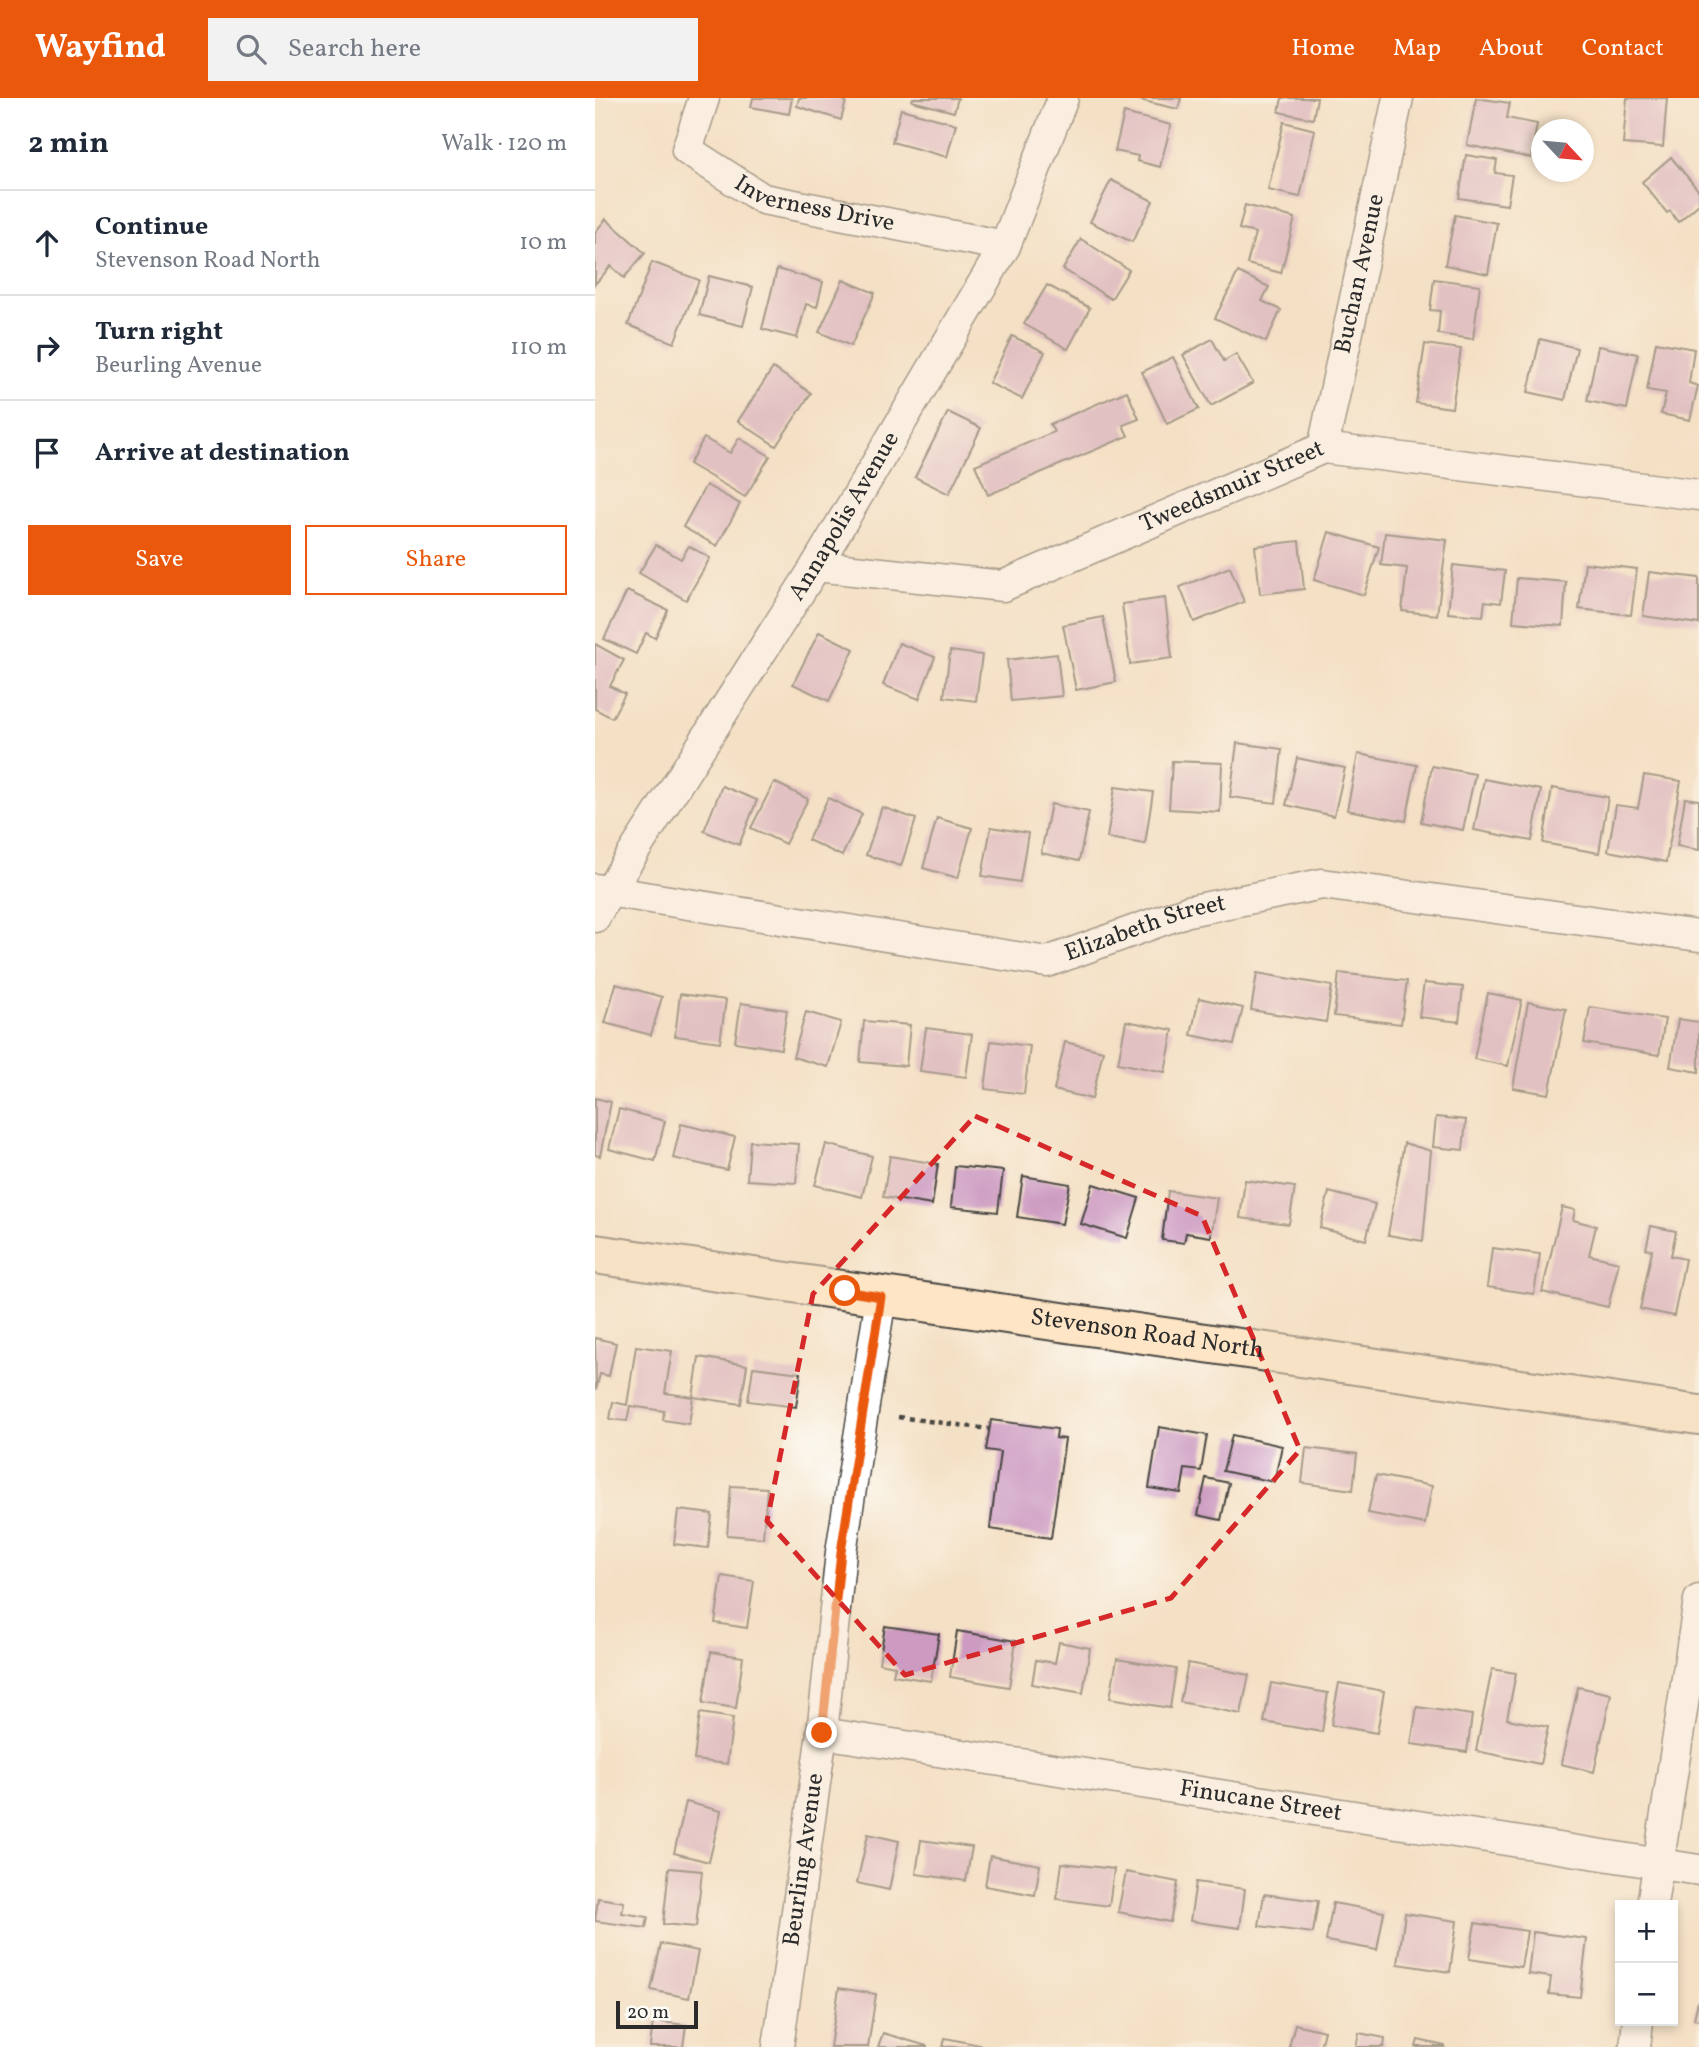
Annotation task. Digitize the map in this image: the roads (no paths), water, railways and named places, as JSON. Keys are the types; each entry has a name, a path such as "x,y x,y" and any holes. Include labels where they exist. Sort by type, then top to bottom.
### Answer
{"main road":[{"name":"Stevenson Road North","path":"595,1254 1699,1415"}],"street":[{"name":"Inverness Drive","path":"704,98 687,150 763,199 1005,246"},
{"name":"Annapolis Avenue","path":"595,917 602,890 816,566 1005,246 1063,98"},
{"name":"Buchan Avenue","path":"1323,447 1398,98"},
{"name":"Tweedsmuir Street","path":"816,566 1003,586 1323,447 1699,495"},
{"name":"Elizabeth Street","path":"602,890 1047,962 1188,911 1322,884 1699,936"},
{"name":"Beurling Avenue","path":"778,2047 822,1733 841,1552 881,1297"},
{"path":"1653,1900 1699,1600"},
{"name":"Finucane Street","path":"822,1733 1699,1870"},
{"path":"1635,2047 1637,2026"}]}
